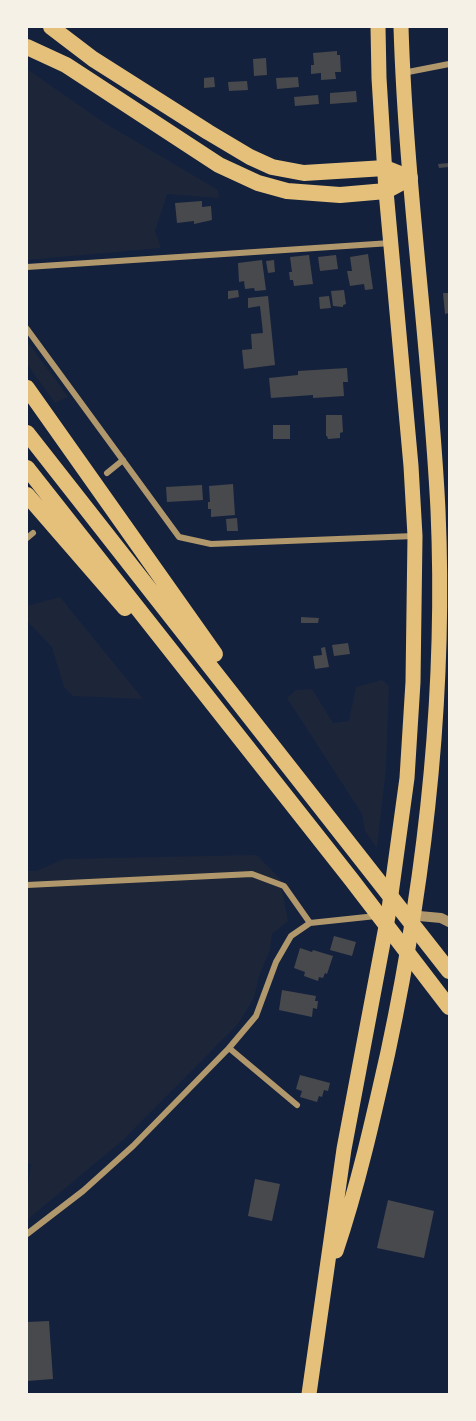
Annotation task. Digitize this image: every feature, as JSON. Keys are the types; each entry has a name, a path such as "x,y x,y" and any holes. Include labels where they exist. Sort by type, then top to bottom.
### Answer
{"highway":[{"path":"35,27 93,59 229,145 272,167 304,173 385,168 410,178"},
{"path":"51,27 93,59"},
{"path":"309,1394 344,1149 388,916 408,757 413,682 415,536 411,466 386,191 378,27"},
{"path":"325,1285 352,1206 370,1133 414,915 427,821 436,711 440,622 438,511 432,412 402,74 401,27"},
{"path":"27,39 219,165 258,183 287,191 340,195 386,191 410,178"},
{"path":"27,47 66,64"},
{"path":"27,388 306,786"},
{"path":"27,433 448,970"},
{"path":"27,468 446,1003"},
{"path":"27,495 109,592 197,686"}],"street":[{"path":"402,74 449,64"},
{"path":"27,267 391,243"},
{"path":"27,328 179,537 211,544 415,536"},
{"path":"107,473 123,460"},
{"path":"27,885 252,874 284,886 310,923"},
{"path":"27,1234 83,1191 133,1146 230,1048 256,1016 276,962 291,936 310,923 388,916 414,915 441,918 449,922"},
{"path":"230,1048 297,1105"}],"shaded area":[{"path":"27,69 103,122 218,190 219,198 167,194 155,231 161,248 27,260"},
{"path":"27,341 68,397 55,403 27,364"},
{"path":"60,597 143,699 73,696 64,687 52,647 27,621 27,606"},
{"path":"382,680 389,686 386,768 377,848 365,831 362,814 287,698 296,690 312,689 333,723 349,721 356,687"},
{"path":"257,855 280,879 288,921 272,934 270,950 259,976 254,998 238,1024 123,1140 27,1220 27,1191 31,1164 27,1163 27,871 36,871 64,859"}],"building":[{"path":"337,51 337,55 340,55 341,72 335,72 336,79 321,80 321,73 311,74 311,65 314,65 313,53"},
{"path":"266,58 267,75 254,76 253,59"},
{"path":"214,77 215,87 204,88 204,78"},
{"path":"298,77 299,87 277,89 276,78"},
{"path":"247,81 248,90 229,91 228,82"},
{"path":"356,91 357,102 330,104 330,93"},
{"path":"318,95 319,104 295,106 294,97"},
{"path":"449,163 449,167 439,168 438,164"},
{"path":"202,201 202,207 211,206 212,220 194,224 194,221 177,223 175,203"},
{"path":"368,254 373,289 365,290 364,284 350,286 347,271 352,271 350,257"},
{"path":"309,255 313,284 294,286 293,280 290,280 289,272 292,272 290,257"},
{"path":"336,255 338,269 320,271 318,257"},
{"path":"262,260 266,290 245,289 244,281 239,282 238,263"},
{"path":"274,260 275,272 268,273 266,261"},
{"path":"238,290 239,297 228,299 228,291"},
{"path":"344,290 346,304 343,307 333,306 331,291"},
{"path":"443,293 449,293 449,313 445,314"},
{"path":"268,296 275,365 244,369 242,350 252,349 251,334 263,333 260,306 248,308 248,298"},
{"path":"329,296 331,308 320,309 319,297"},
{"path":"347,368 348,382 343,382 344,396 313,398 313,395 271,398 269,378 298,375 298,371"},
{"path":"326,415 342,415 343,432 340,433 340,438 328,439 326,436"},
{"path":"273,425 290,425 290,439 273,439"},
{"path":"233,484 235,515 211,517 211,509 208,509 209,486"},
{"path":"202,485 203,500 167,502 166,487"},
{"path":"237,518 238,531 227,531 226,519"},
{"path":"301,617 319,618 318,623 301,623"},
{"path":"348,643 350,654 334,656 332,645"},
{"path":"325,647 329,667 315,669 313,656 322,655 321,648"},
{"path":"334,936 356,942 352,956 330,950"},
{"path":"300,948 333,956 327,974 325,973 323,978 319,977 318,981 304,976 305,972 294,968"},
{"path":"282,990 316,996 317,1009 313,1008 312,1017 279,1010"},
{"path":"300,1075 330,1083 328,1091 324,1090 317,1102 300,1097 302,1091 296,1089"},
{"path":"255,1179 280,1184 272,1221 248,1216"},
{"path":"388,1200 434,1211 424,1258 377,1248"},
{"path":"49,1321 53,1379 27,1381 27,1322"}]}
